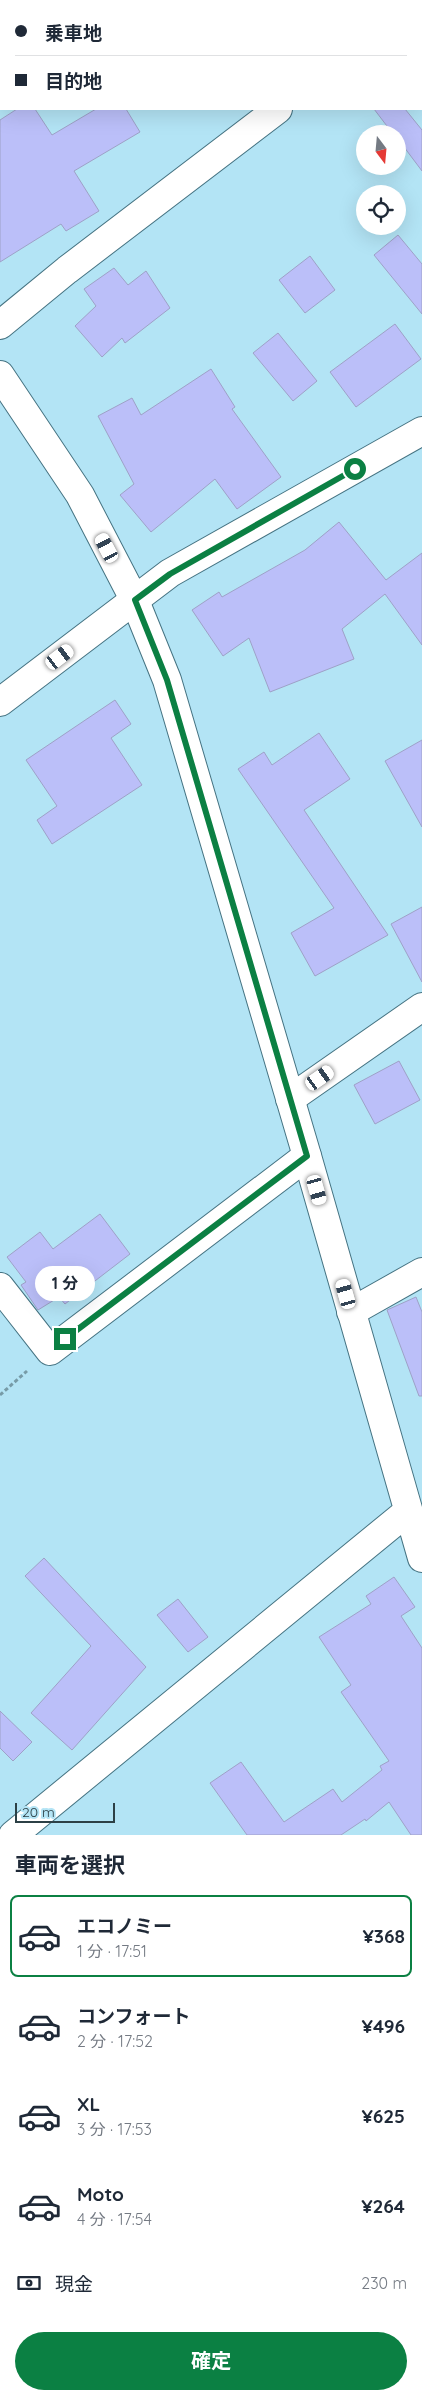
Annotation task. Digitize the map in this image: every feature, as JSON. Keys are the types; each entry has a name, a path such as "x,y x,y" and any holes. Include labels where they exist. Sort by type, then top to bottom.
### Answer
{"street":[{"path":"0,325 67,270 277,110"},
{"path":"0,375 80,495 135,600 167,680 351,1312 415,1507 422,1558"},
{"path":"0,702 170,574 422,431"},
{"path":"290,1099 422,1007"},
{"path":"0,1287 50,1351 307,1156"},
{"path":"351,1312 422,1272"},
{"path":"13,1835 415,1507"}],"building":[{"path":"15,110 36,110 52,135 94,110 127,110 140,132 74,171 99,211 66,231 61,224 0,262 0,120"},
{"path":"375,110 406,110 422,130 422,171 406,150 406,125 386,125"},
{"path":"398,235 422,264 422,314 374,255"},
{"path":"310,256 335,290 305,313 279,280"},
{"path":"114,268 128,285 146,271 170,308 125,343 122,338 102,357 75,326 96,306 84,289"},
{"path":"395,324 421,359 356,407 330,372"},
{"path":"278,333 317,381 293,401 253,353"},
{"path":"211,369 235,407 232,409 281,477 237,509 215,479 151,532 120,495 134,484 98,416 132,398 141,415"},
{"path":"339,522 386,580 422,553 422,645 385,594 342,629 354,659 270,692 249,638 223,656 192,610 219,592 222,597 305,550"},
{"path":"115,700 131,724 111,738 142,785 52,844 37,820 57,806 26,760"},
{"path":"319,733 350,779 304,810 388,935 315,976 291,933 334,908 238,769 264,752 272,765"},
{"path":"422,740 422,827 385,761"},
{"path":"422,907 422,982 391,924"},
{"path":"399,1061 420,1100 375,1124 354,1085"},
{"path":"100,1214 130,1254 65,1304 59,1297 38,1310 21,1285 26,1282 7,1257 40,1232 53,1249"},
{"path":"416,1297 422,1312 422,1396 419,1396 387,1310"},
{"path":"44,1558 146,1667 72,1750 31,1713 91,1646 25,1576"},
{"path":"394,1577 415,1607 401,1616 422,1648 422,1835 411,1835 389,1802 366,1821 365,1819 341,1835 247,1835 210,1783 241,1762 284,1822 333,1789 342,1802 382,1770 380,1766 389,1761 341,1692 351,1685 319,1637 371,1604 366,1596"},
{"path":"178,1599 208,1637 188,1652 157,1615"},
{"path":"0,1711 32,1742 13,1761 0,1748"}],"route":[{"path":"65,1339 307,1156 167,680 135,600 170,574 355,469"}]}
